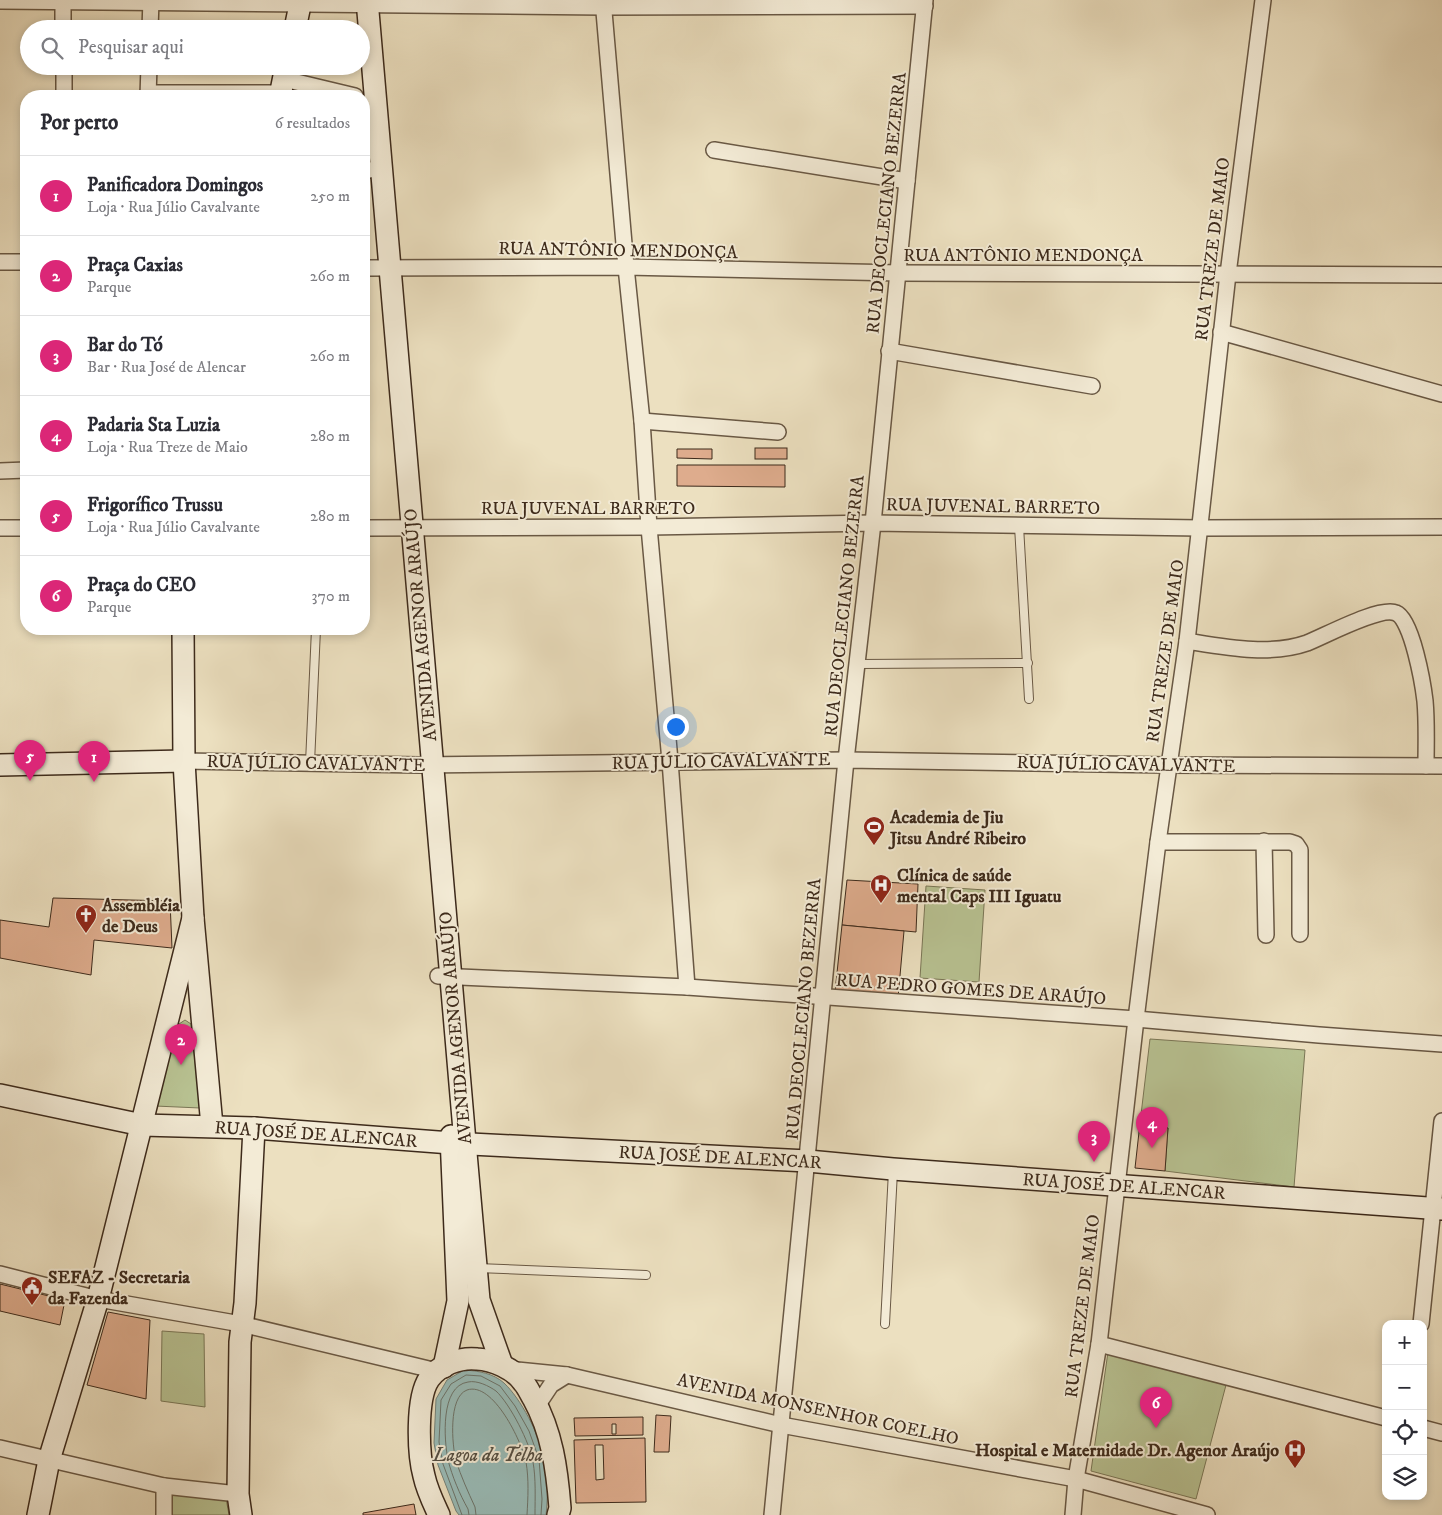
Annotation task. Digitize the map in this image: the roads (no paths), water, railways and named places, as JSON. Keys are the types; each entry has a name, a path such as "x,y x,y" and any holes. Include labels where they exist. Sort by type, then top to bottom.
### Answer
{"main road":[{"path":"296,20 300,2"},
{"path":"358,20 361,3"},
{"name":"AVENIDA AGENOR ARAÚJO","path":"361,3 362,20"},
{"name":"AVENIDA AGENOR ARAÚJO","path":"362,75 363,90"},
{"name":"AVENIDA AGENOR ARAÚJO","path":"366,75 367,90"},
{"name":"AVENIDA AGENOR ARAÚJO","path":"370,143 378,267"},
{"name":"AVENIDA AGENOR ARAÚJO","path":"370,196 407,528 458,1142 479,1300 504,1367"},
{"path":"183,635 184,761 192,918 212,1126"},
{"name":"RUA JÚLIO CAVALVANTE","path":"0,764 184,761"},
{"path":"38,1515 49,1460 98,1299 192,918"},
{"name":"RUA JOSÉ DE ALENCAR","path":"0,1095 142,1125 254,1128 458,1142 808,1161 1116,1186 1437,1208"},
{"path":"241,1515 238,1494 241,1324 245,1303 254,1128"},
{"name":"AVENIDA AGENOR ARAÚJO","path":"440,1369 458,1301 458,1142"},
{"name":"AVENIDA AGENOR ARAÚJO","path":"439,1515 423,1475 419,1446 420,1414 423,1396 429,1379 440,1369 460,1359 473,1358 488,1360 504,1367 523,1381 537,1406 556,1458 560,1508 558,1515"}],"street":[{"name":"RUA TREZE DE MAIO","path":"1072,1515 1076,1479 1099,1344 1136,1019 1200,528 1221,332 1262,0"},
{"path":"0,1 603,4 925,3"},
{"path":"150,20 151,1"},
{"path":"63,2 63,20"},
{"name":"RUA DEOCLECIANO BEZERRA","path":"772,1515 846,760 873,523 925,3"},
{"path":"603,4 626,267 642,421 687,987"},
{"path":"64,75 64,90"},
{"path":"148,90 149,75"},
{"path":"209,90 282,84 318,90"},
{"path":"714,150 907,181"},
{"path":"0,262 20,262"},
{"name":"RUA ANTÔNIO MENDONÇA","path":"378,267 626,267 898,272 1442,275"},
{"path":"1221,332 1442,394"},
{"path":"889,351 1092,386"},
{"path":"642,421 778,432"},
{"path":"0,470 20,470"},
{"name":"RUA JUVENAL BARRETO","path":"370,528 649,527 873,523 1200,528 1442,527"},
{"path":"0,528 20,528"},
{"path":"1186,641 1247,648 1277,649 1306,643 1384,612 1397,613 1402,616 1408,628 1423,689 1426,766"},
{"name":"RUA JÚLIO CAVALVANTE","path":"184,761 426,765 846,760 1168,765 1442,766"},
{"path":"1158,842 1264,841 1296,844 1300,850 1300,934"},
{"path":"1264,841 1266,935"},
{"name":"RUA PEDRO GOMES DE ARAÚJO","path":"444,976 687,987 1136,1019 1319,1036 1442,1044"},
{"path":"1422,1320 1437,1208 1442,1121"},
{"path":"0,1274 98,1299 241,1324 440,1369"},
{"path":"1099,1344 1382,1417"},
{"name":"AVENIDA MONSENHOR COELHO","path":"504,1367 567,1375 781,1425 1076,1479 1207,1515"},
{"path":"537,1406 551,1384 567,1375"},
{"path":"1427,1429 1442,1433"},
{"path":"0,1448 164,1486 238,1494"},
{"path":"164,1486 164,1515"}],"lane":[{"path":"1019,526 1030,699"},
{"path":"310,763 316,635"},
{"path":"858,664 1028,663"},
{"path":"885,1324 893,1169"},
{"path":"475,1268 646,1275"}],"water":[{"name":"Lagoa da Telha","path":"464,1370 485,1373 500,1380 517,1398 528,1417 542,1448 545,1464 547,1486 546,1515 459,1515 456,1511 438,1465 434,1443 436,1399 447,1380"}],"place":[{"name":"Frigorífico Trussu","path":"30,781"},
{"name":"Panificadora Domingos","path":"94,782"},
{"name":"Academia de Jiu Jitsu André Ribeiro","path":"874,846"},
{"name":"Clínica de saúde mental Caps III Iguatu","path":"881,904"},
{"name":"Assembléia de Deus","path":"86,934"},
{"name":"Praça Caxias","path":"181,1065"},
{"name":"Padaria Sta Luzia","path":"1152,1148"},
{"name":"Bar do Tó","path":"1094,1162"},
{"name":"SEFAZ - Secretaria da Fazenda","path":"32,1306"},
{"name":"Praça do CEO","path":"1156,1428"},
{"name":"Hospital e Maternidade Dr. Agenor Araújo","path":"1295,1469"}]}
